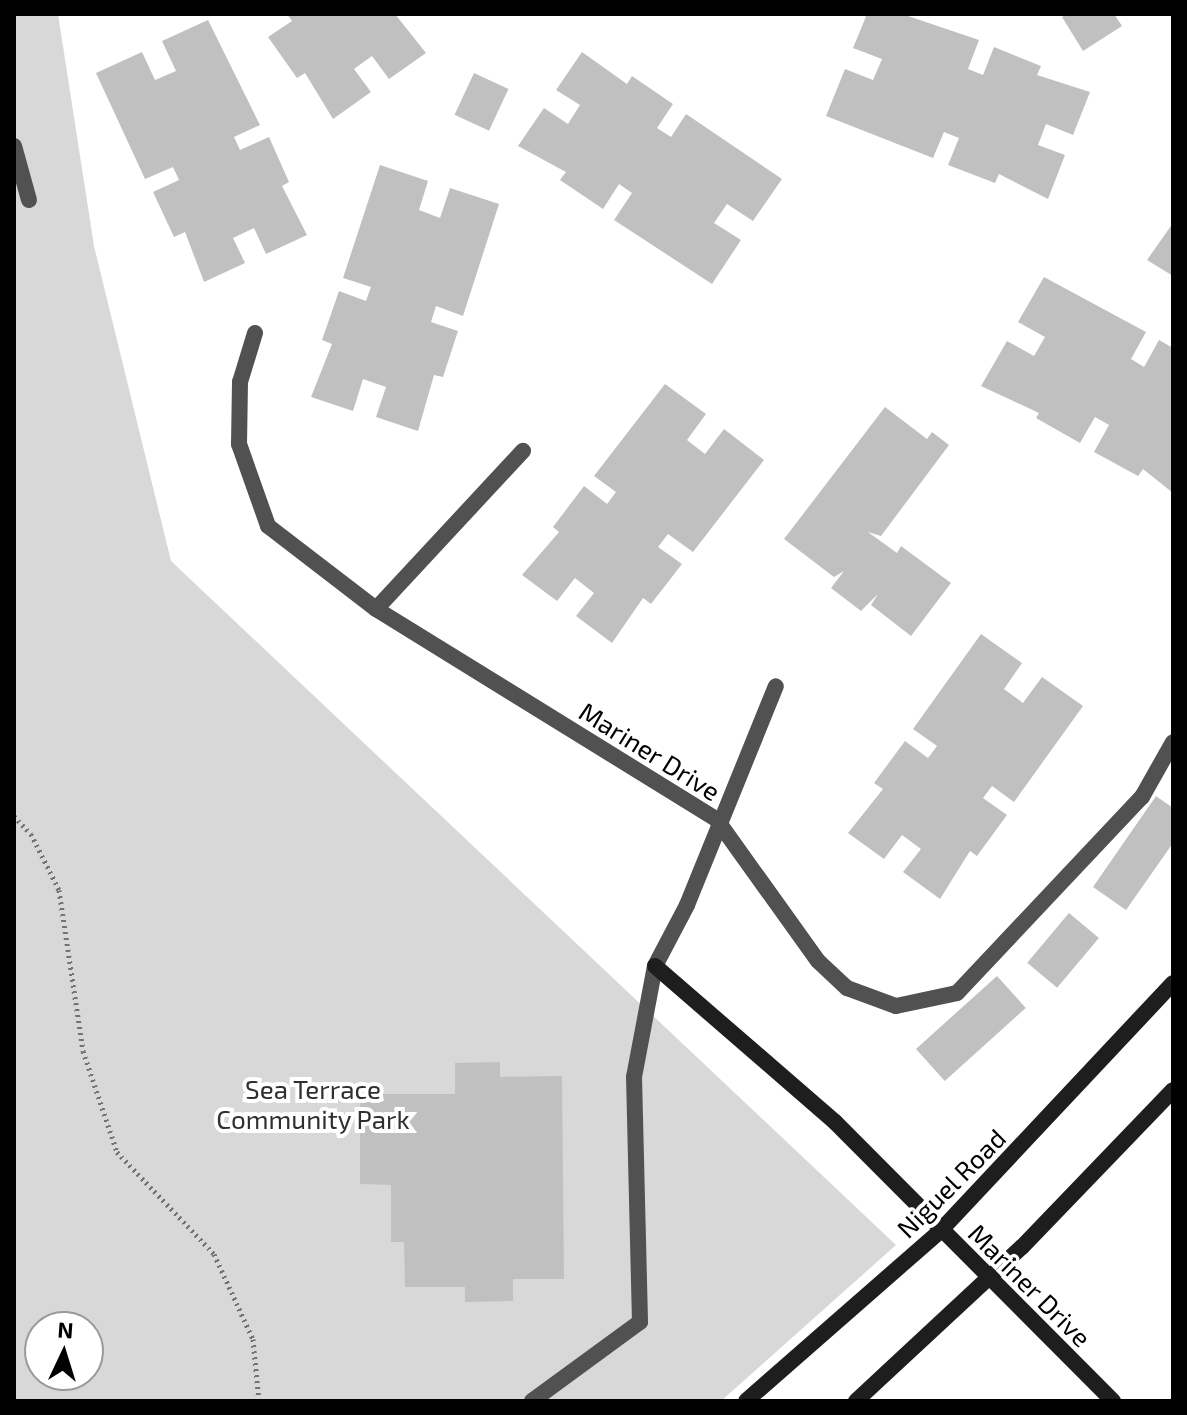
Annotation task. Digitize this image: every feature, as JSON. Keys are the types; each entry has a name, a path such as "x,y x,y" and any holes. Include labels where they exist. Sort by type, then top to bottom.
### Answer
{"main road":[{"name":"Mariner Drive","path":"655,966 835,1122 1113,1401"},
{"name":"Niguel Road","path":"746,1401 941,1230 1173,983"},
{"path":"856,1401 990,1277 1173,1090"}],"street":[{"path":"14,146 29,200"},
{"name":"Mariner Drive","path":"255,333 240,382 239,444 268,526 376,609 717,820 687,905 655,966"},
{"path":"376,609 523,451"},
{"path":"776,686 717,820 818,961 847,988 896,1006 957,993 1142,797 1173,742"},
{"path":"532,1401 640,1322 634,1077 655,966"}],"path":[{"path":"14,816 31,834 59,890 83,1051 117,1152 214,1254 253,1339 259,1401"}],"green space":[{"name":"Sea Terrace Community Park","path":"14,14 58,14 94,246 171,561 896,1245 721,1401 14,1401"}],"building":[{"path":"287,14 395,14 426,53 389,79 372,56 354,69 371,92 333,119 305,73 297,78 268,37 292,21"},
{"path":"867,14 902,14 979,40 968,69 983,75 994,47 1041,66 1037,75 1090,92 1073,135 1046,124 1038,145 1065,155 1048,199 999,174 995,183 948,165 959,138 944,132 933,158 826,116 845,69 873,80 882,59 853,48"},
{"path":"1067,14 1114,14 1122,26 1083,51 1062,17"},
{"path":"208,20 260,125 234,137 240,150 269,137 289,182 282,186 307,235 266,254 254,228 233,238 245,263 204,282 185,232 174,237 153,192 179,180 173,167 145,179 96,73 142,52 155,80 176,71 162,41"},
{"path":"582,52 627,84 632,76 673,104 657,128 671,137 686,114 782,179 753,221 727,204 714,223 741,240 712,284 614,220 632,193 619,184 603,209 560,180 566,172 518,146 544,108 568,124 580,105 556,90"},
{"path":"474,73 508,89 489,131 455,115"},
{"path":"380,165 428,181 419,210 440,218 450,188 499,204 463,316 436,306 431,322 458,331 443,377 434,375 418,431 376,417 386,387 363,379 353,411 311,397 332,344 322,340 339,291 366,301 371,287 343,278"},
{"path":"1173,223 1173,276 1147,260"},
{"path":"1044,277 1146,332 1131,359 1144,367 1159,340 1173,348 1173,493 1143,469 1138,476 1094,452 1109,425 1095,417 1080,443 1036,418 1039,413 981,386 1007,341 1034,356 1045,337 1018,322"},
{"path":"665,384 706,414 687,440 705,454 724,429 764,460 693,552 668,534 658,547 682,564 651,604 643,598 612,643 576,616 594,593 575,578 557,601 522,575 559,532 553,527 584,486 607,504 616,492 594,476"},
{"path":"885,407 927,439 932,432 949,445 881,536 868,532 897,553 901,546 951,583 911,636 871,605 878,594 861,611 831,588 844,571 834,577 784,539"},
{"path":"981,634 1022,663 1004,689 1023,703 1042,677 1083,706 1014,802 992,786 983,798 1007,815 977,856 970,851 940,899 903,872 921,849 902,835 884,859 848,833 883,789 874,783 905,741 928,758 937,746 913,729"},
{"path":"1156,796 1173,808 1173,843 1126,910 1093,887"},
{"path":"1069,913 1099,938 1057,988 1027,963"},
{"path":"997,976 1026,1008 945,1081 916,1049"},
{"path":"500,1062 500,1077 562,1076 564,1279 513,1279 513,1301 465,1302 465,1287 405,1287 404,1242 391,1242 391,1185 360,1184 360,1094 455,1094 455,1063"}]}
